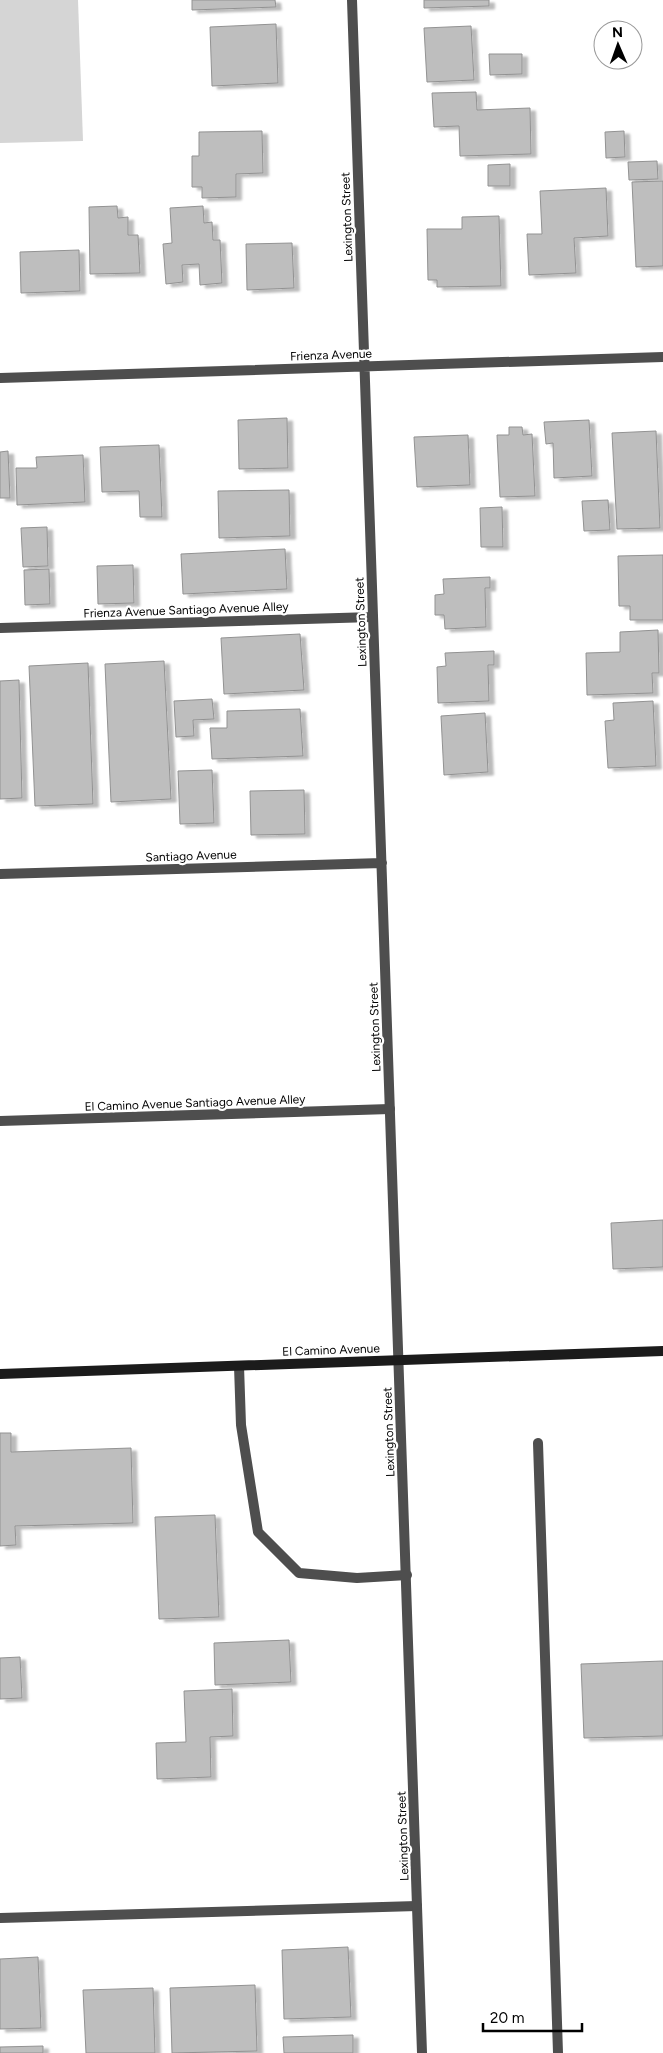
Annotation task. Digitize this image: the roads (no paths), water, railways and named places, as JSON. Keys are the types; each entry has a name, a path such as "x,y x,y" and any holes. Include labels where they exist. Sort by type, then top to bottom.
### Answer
{"main road":[{"name":"El Camino Avenue","path":"0,1374 663,1351"}],"street":[{"name":"Lexington Street","path":"352,0 422,2053"},
{"name":"Frienza Avenue","path":"0,378 663,357"},
{"name":"Frienza Avenue Santiago Avenue Alley","path":"0,628 373,617"},
{"name":"Santiago Avenue","path":"0,874 382,863"},
{"name":"El Camino Avenue Santiago Avenue Alley","path":"0,1121 390,1109"},
{"path":"239,1366 241,1426 258,1532 299,1573 357,1578 407,1576"},
{"path":"538,1443 558,2053"},
{"path":"0,1918 418,1906"}]}
